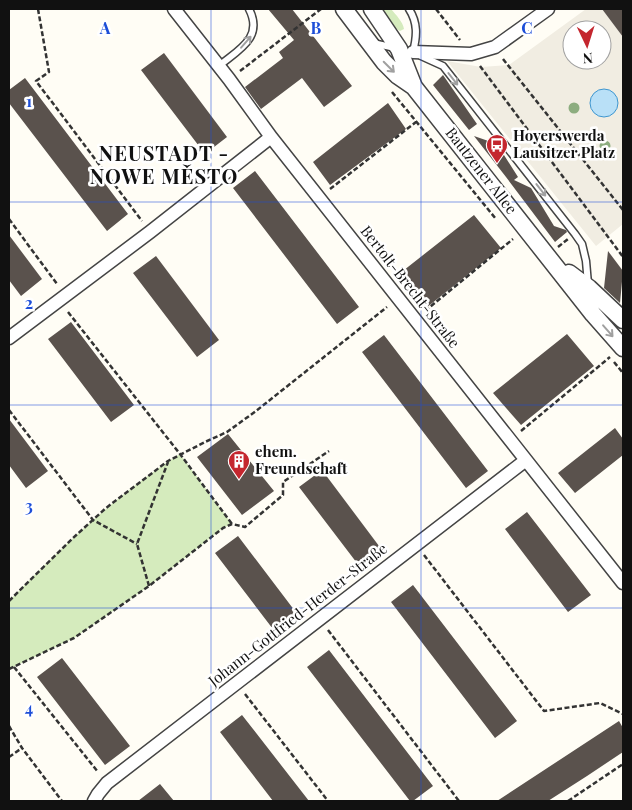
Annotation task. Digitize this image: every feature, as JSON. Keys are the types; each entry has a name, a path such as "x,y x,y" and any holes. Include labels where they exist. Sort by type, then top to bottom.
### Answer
{"street":[{"name":"Bertolt-Brecht-Straße","path":"174,9 229,79 271,137 623,583"},
{"name":"Bautzener Allee","path":"344,9 384,62 398,76 414,87 593,314 623,348"},
{"name":"Bautzener Allee","path":"372,9 406,50 414,87"},
{"path":"406,50 471,54 494,47 548,9"},
{"path":"9,338 150,232 271,137"},
{"name":"Bautzener Allee","path":"548,256 588,288 623,320"},
{"name":"Johann-Gottfried-Herder-Straße","path":"94,801 107,783 526,460"}],"lane":[{"path":"219,66 249,41 254,26 249,9"},
{"path":"406,50 417,30 414,17 409,9"},
{"path":"369,42 406,50 443,66 582,244 593,314"}],"path":[{"path":"38,9 49,72 36,81 150,232"},
{"path":"229,79 321,9"},
{"path":"436,9 623,257"},
{"path":"502,58 623,210"},
{"path":"392,92 500,224"},
{"path":"319,198 416,122"},
{"path":"9,219 62,298 232,524"},
{"path":"415,319 512,239"},
{"path":"9,601 72,538 106,508 168,461 227,432 398,298"},
{"path":"510,440 610,357 623,372"},
{"path":"9,410 93,520 138,544"},
{"path":"9,669 70,641 149,586 223,528 232,524 245,527 284,495 283,482 330,451"},
{"path":"149,586 138,544 168,461"},
{"path":"416,544 544,711 600,703 623,714"},
{"path":"320,619 459,801"},
{"path":"13,667 107,783"},
{"path":"236,683 328,801"},
{"path":"9,726 22,748 62,801"},
{"path":"9,757 22,748"},
{"path":"568,801 623,764"}],"green space":[{"path":"380,9 391,9 401,21 404,29 400,31 390,25"},
{"path":"180,454 232,524 223,528 149,586 74,638 9,669 9,601 100,514 133,487"}],"shaded area":[{"path":"586,9 602,9 610,20 571,20"},
{"path":"612,22 623,37 623,224 596,246 447,61 481,67 509,65 562,26 562,70 612,70"}],"water":[{"path":"604,89 614,93 618,103 614,113 604,117 594,113 590,103 594,93"}],"building":[{"path":"268,9 292,9 352,86 324,107 302,78 261,109 245,87 283,58 279,52 294,40"},
{"path":"602,9 623,9 623,37 612,20"},
{"path":"164,53 227,137 205,154 141,70"},
{"path":"443,75 477,124 469,130 433,85"},
{"path":"25,78 128,214 107,231 9,103 9,90"},
{"path":"388,103 406,129 330,185 313,162"},
{"path":"474,136 497,144 518,177 514,180 531,188 554,226 567,232 555,242"},
{"path":"255,171 359,307 337,324 233,188"},
{"path":"474,215 501,248 426,308 399,274"},
{"path":"9,235 42,279 21,296 9,280"},
{"path":"608,251 623,271 620,303 604,288"},
{"path":"156,256 219,340 197,357 133,273"},
{"path":"71,322 134,405 111,422 48,339"},
{"path":"567,334 594,366 521,425 493,393"},
{"path":"384,335 488,471 466,488 362,352"},
{"path":"9,419 48,471 26,488 9,465"},
{"path":"615,428 623,439 623,455 575,493 558,473"},
{"name":"ehem. Freundschaft","path":"228,434 274,491 242,515 197,457"},
{"path":"322,470 385,554 363,571 299,487"},
{"path":"527,512 591,595 568,612 505,529"},
{"path":"238,536 301,619 279,637 215,553"},
{"path":"413,585 517,721 495,738 391,602"},
{"path":"329,650 433,786 413,801 410,801 307,667"},
{"path":"62,658 130,746 105,765 37,677"},
{"path":"242,715 309,801 273,801 220,732"},
{"path":"619,721 623,728 623,752 587,776 548,801 497,801"},
{"path":"160,784 174,801 138,801"}],"place":[{"name":"Hoyerswerda Lausitzer Platz","path":"497,164"},
{"name":"ehem. Freundschaft","path":"239,480"}],"district":[{"name":"NEUSTADT - NOWE MĚSTO","path":"164,166"}]}
